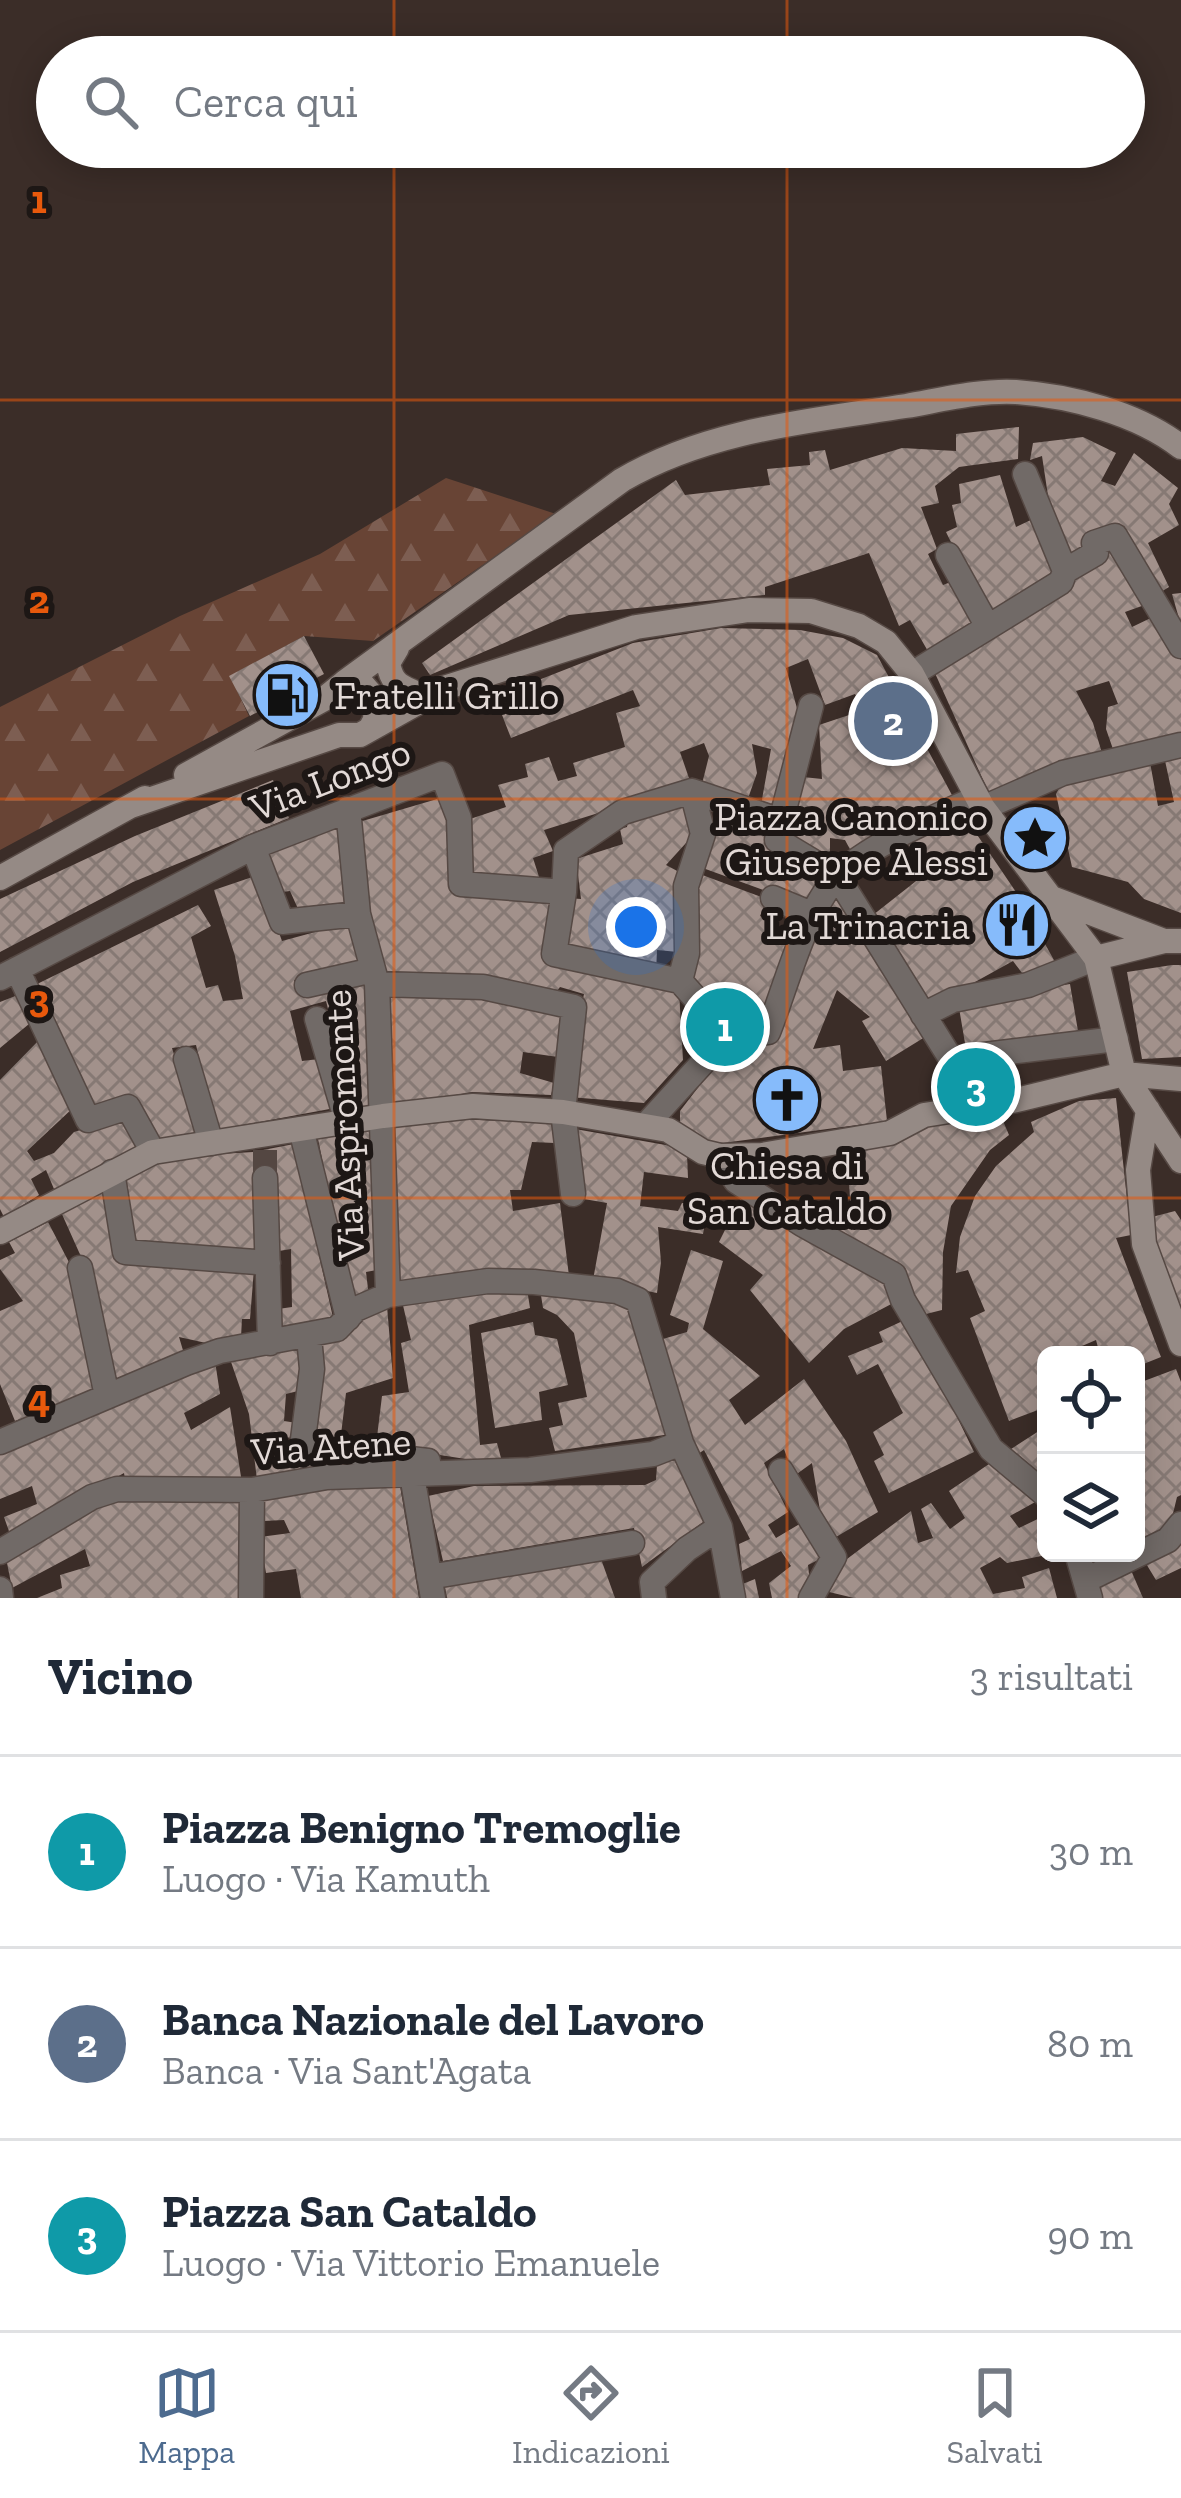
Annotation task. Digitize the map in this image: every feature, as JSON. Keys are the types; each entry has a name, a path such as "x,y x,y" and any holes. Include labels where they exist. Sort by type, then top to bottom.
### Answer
{"main road":[{"path":"0,878 324,699 393,655 622,480 658,458 712,440 835,417 1012,392 1129,417 1181,447"},
{"path":"131,806 339,735 360,735 444,688 636,627 749,610 811,611 860,626 886,642 912,674 980,803 1096,958 1124,1074 1181,1161"},
{"path":"393,655 390,676 411,691"},
{"path":"370,728 375,720 373,696 393,655"},
{"path":"345,682 363,685 373,696"},
{"path":"373,696 444,688"},
{"path":"324,699 324,720 339,735"},
{"path":"1049,896 1172,941"},
{"path":"1096,958 1172,941"},
{"path":"0,1232 153,1152 211,1143 265,1143 301,1130 383,1116 473,1106 562,1112 668,1130 703,1152 719,1156 762,1155 890,1133 924,1115 1012,1101 1124,1074 1181,1083"},
{"path":"1181,1083 1148,1111 1138,1170 1144,1244 1181,1344"}],"street":[{"path":"1025,475 1063,576"},
{"path":"912,674 1096,553 1094,543 1114,536 1181,646"},
{"path":"948,556 988,627"},
{"path":"811,706 777,840 837,876 946,1051 1116,1040"},
{"path":"646,1125 728,1035 768,1032 814,915 837,876 898,835 980,803 1063,773 1181,745"},
{"name":"Via Longo","path":"9,973 253,847 442,775 459,818 461,884 564,892"},
{"path":"728,1035 680,981 554,954 566,851 623,812 692,791 782,821"},
{"path":"680,981 687,952 686,886 703,834 692,791"},
{"name":"Via Aspromonte","path":"348,809 358,914 375,977 388,1295"},
{"path":"253,847 281,922 358,914"},
{"path":"773,898 814,915"},
{"path":"922,1015 953,1000 1028,985 1096,958"},
{"path":"9,973 88,1120 128,1107 153,1152"},
{"path":"308,985 375,977 483,987 574,1006 562,1112 573,1194"},
{"path":"317,1019 347,1122"},
{"path":"186,1059 211,1143"},
{"path":"301,1130 348,1318"},
{"path":"719,1156 736,1181 894,1275 903,1300 992,1449 1037,1487"},
{"path":"112,1172 125,1252 268,1263"},
{"path":"265,1178 270,1343"},
{"path":"80,1268 107,1396"},
{"path":"0,1442 220,1352 337,1329 356,1309 388,1295 488,1281 617,1291 638,1300 682,1444 720,1527 733,1598"},
{"path":"309,1337 312,1369 302,1447 448,1463 469,1474"},
{"name":"Via Atene","path":"0,1552 92,1497 117,1489 252,1490 327,1477 469,1474 633,1456 682,1444"},
{"path":"781,1471 834,1557 811,1598"},
{"path":"412,1474 431,1588 632,1543"},
{"path":"251,1598 252,1490"},
{"path":"1089,1588 1168,1540 1181,1524"},
{"path":"654,1598 652,1582 687,1549 720,1527"},
{"path":"0,1589 2,1598"}],"green space":[{"path":"446,478 556,514 373,641 304,636 230,676 249,716 0,850 0,707 180,616 320,554"}],"building":[{"path":"1019,427 1018,459 959,467 935,486 939,503 921,507 937,549 928,554 943,585 956,580 979,622 929,653 910,620 899,626 869,553 765,587 765,595 569,615 430,675 422,663 676,480 685,495 770,485 767,469 810,465 809,452 825,450 830,470 902,448 956,451 956,434"},
{"path":"1083,437 1116,453 1101,481 1115,486 1134,453 1178,488 1169,504 1179,525 1148,543 1169,587 1156,595 1118,531 1090,551 1063,556 1042,456 1030,460 1033,443"},
{"path":"1000,475 1016,527 1035,518 1057,575 987,616 946,532 957,527 952,505 961,503 959,484"},
{"path":"1113,544 1153,602 1125,612 1132,627 1157,615 1181,660 1181,733 1114,752 1106,729 1108,707 1118,704 1109,681 1076,691 1102,753 989,793 934,671"},
{"path":"1181,593 1181,622 1180,622 1172,594"},
{"path":"721,628 800,630 843,638 877,655 953,797 853,855 845,840 830,838 830,856 786,837 803,777 822,779 819,725 864,710 855,694 825,705 808,659 786,668 798,712 778,810 761,805 771,749 752,744 757,773 746,804 701,788 709,756 704,743 680,752 691,784 544,830 553,851 533,858 540,880 468,881 467,820 506,807 498,785 528,777 525,764 549,757 558,781 577,776 573,763 625,747 616,713 640,706 633,690 511,738 495,697 633,643"},
{"path":"304,636 324,674 305,684 313,698 277,717 271,705 250,716 229,676"},
{"path":"1181,752 1181,913 1144,899 1128,882 1072,867 1056,794 1065,777 1149,757 1158,806 1174,802 1164,756"},
{"path":"273,780 289,818 133,882 0,952 0,899 135,836"},
{"path":"444,797 452,850 450,892 552,901 548,959 679,991 683,1060 644,1103 569,1097 584,994 560,987 554,995 504,978 386,976 366,927 359,822"},
{"path":"686,800 696,832 666,865 681,873 678,952 657,950 656,973 562,949 567,898 581,899 576,859 623,844 620,829 627,827 628,817"},
{"path":"722,813 768,829 770,857 818,878 805,905 700,867"},
{"path":"963,814 1018,895 1055,962 1025,977 1013,961 928,1008 873,915 925,874 908,844"},
{"path":"337,826 352,907 299,911 290,891 274,893 260,858"},
{"path":"697,873 767,899 760,916 794,936 763,1017 730,997 693,986"},
{"path":"258,875 282,941 352,922 364,964 294,980 299,993 369,980 374,1106 353,1107 326,1001 290,1011 302,1061 319,1059 335,1108 216,1130 196,1045 172,1048 199,1134 152,1143 131,1097 91,1110 33,986 198,905 211,926 191,937 206,988 218,985 223,1001 243,999 214,890"},
{"path":"834,894 925,1037 886,1061 862,1021 870,1017 837,990 813,1049 840,1045 843,1071 881,1066 887,1121 708,1145 680,1126 680,1111 717,1063 742,1048 774,1043"},
{"path":"1181,965 1181,1057 1142,1059 1127,972"},
{"path":"1070,984 1078,1031 966,1049 958,1002"},
{"path":"388,992 480,995 566,1012 558,1057 523,1052 520,1073 554,1083 551,1095 472,1092 388,1107"},
{"path":"23,993 35,1019 0,1048 0,1002"},
{"path":"41,1038 74,1107 27,1151 34,1161 54,1153 74,1132 127,1116 143,1148 54,1189 46,1170 31,1179 39,1195 4,1217 0,1209 0,1080"},
{"path":"1116,1098 1131,1235 1116,1238 1161,1357 1145,1363 1145,1346 1098,1346 1096,1340 1082,1346 1037,1346 1037,1410 1009,1421 970,1318 985,1311 968,1270 956,1273 960,1237 975,1196 996,1166 1034,1132 1031,1122 1079,1101"},
{"path":"998,1109 1009,1135 990,1150 951,1206 943,1252 942,1310 918,1316 899,1268 805,1217 806,1200 852,1230 847,1151 900,1143 899,1138 927,1121"},
{"path":"452,1119 552,1123 555,1143 532,1142 521,1190 510,1190 513,1211 560,1203 569,1276 396,1289 392,1127"},
{"path":"378,1126 382,1269 366,1272 369,1297 351,1301 318,1139"},
{"path":"575,1129 677,1147 687,1154 688,1178 644,1172 640,1206 678,1211 682,1203 708,1207 703,1234 658,1227 657,1293 593,1280 607,1203 584,1199"},
{"path":"294,1144 334,1322 280,1334 278,1309 292,1307 291,1249 279,1251 276,1175 265,1178 260,1253 130,1245 120,1178 155,1158 253,1152"},
{"path":"107,1185 115,1258 254,1269 250,1319 242,1319 241,1337 206,1343 179,1337 185,1357 113,1384 87,1270 61,1212"},
{"path":"742,1196 888,1284 897,1301 844,1329 809,1363 750,1290 763,1275 719,1242"},
{"path":"1175,1211 1181,1220 1181,1307 1154,1243 1152,1217"},
{"path":"48,1222 72,1268 99,1392 15,1421 0,1384 0,1311 23,1301 0,1269 0,1260 15,1253 9,1242"},
{"path":"691,1250 723,1261 703,1329 760,1376 729,1400 745,1425 804,1379 846,1441 878,1512 831,1540 823,1528 812,1463 794,1476 784,1449 764,1463 788,1512 768,1525 776,1538 803,1522 822,1558 808,1565 810,1583 801,1598 772,1598 769,1583 791,1566 781,1551 742,1571 739,1544 750,1539 704,1450 698,1454 656,1341 687,1332 689,1323 670,1315"},
{"path":"527,1289 530,1308 469,1325 480,1445 497,1443 501,1458 472,1460 376,1445 382,1396 409,1392 401,1343 411,1340 402,1301"},
{"path":"540,1289 609,1295 631,1308 671,1434 555,1451 549,1428 563,1425 558,1403 587,1397 574,1333 543,1308"},
{"path":"387,1306 393,1378 346,1393 340,1443 309,1440 316,1343 360,1314"},
{"path":"909,1318 974,1452 889,1493 874,1461 884,1455 873,1432 903,1413 878,1364 857,1375 848,1356 883,1342 879,1332"},
{"path":"533,1322 535,1335 557,1339 568,1385 539,1392 542,1420 495,1428 481,1333"},
{"path":"304,1345 302,1390 286,1394 284,1421 297,1423 295,1438 280,1437 282,1459 310,1456 314,1474 257,1480 249,1414 230,1359"},
{"path":"215,1361 220,1394 184,1413 191,1430 230,1407 242,1483 126,1485 124,1473 11,1537 4,1517 37,1504 32,1486 0,1499 0,1452"},
{"path":"1176,1369 1181,1382 1181,1495 1169,1530 1145,1542 1145,1454 1145,1381"},
{"path":"1037,1432 1037,1478 1008,1451"},
{"path":"681,1455 703,1522 642,1567 634,1528 443,1561 428,1496 474,1486 645,1485 656,1480 657,1465"},
{"path":"992,1462 1037,1501 1010,1516 1019,1528 1037,1519 1037,1557 1007,1563 1000,1557 980,1568 993,1594 1025,1588 1022,1577 1049,1568 1057,1598 854,1598 829,1592 835,1568 911,1511 918,1543 933,1538 921,1509 931,1503 950,1529 965,1518 949,1491"},
{"path":"399,1480 419,1598 301,1598 296,1569 266,1573 260,1537 290,1533 284,1520 264,1521 260,1494"},
{"path":"144,1494 243,1495 243,1598 37,1598 62,1588 60,1575 90,1566 85,1549 12,1588 6,1558 95,1502"},
{"path":"1181,1536 1181,1568 1156,1580 1145,1562"},
{"path":"601,1559 615,1598 447,1598 444,1582"},
{"path":"1130,1568 1143,1598 1101,1598 1100,1582"},
{"path":"755,1579 759,1598 741,1598 740,1585"}],"tunnel":[{"path":"265,1150 265,1178"}],"place":[{"name":"Fratelli Grillo","path":"287,695"},
{"name":"Banca Nazionale del Lavoro","path":"893,721"},
{"name":"Piazza Canonico Giuseppe Alessi","path":"1035,838"},
{"name":"La Trinacria","path":"1017,925"},
{"name":"Piazza Benigno Tremoglie","path":"725,1027"},
{"name":"Piazza San Cataldo","path":"976,1087"},
{"name":"Chiesa di San Cataldo","path":"787,1100"}]}
